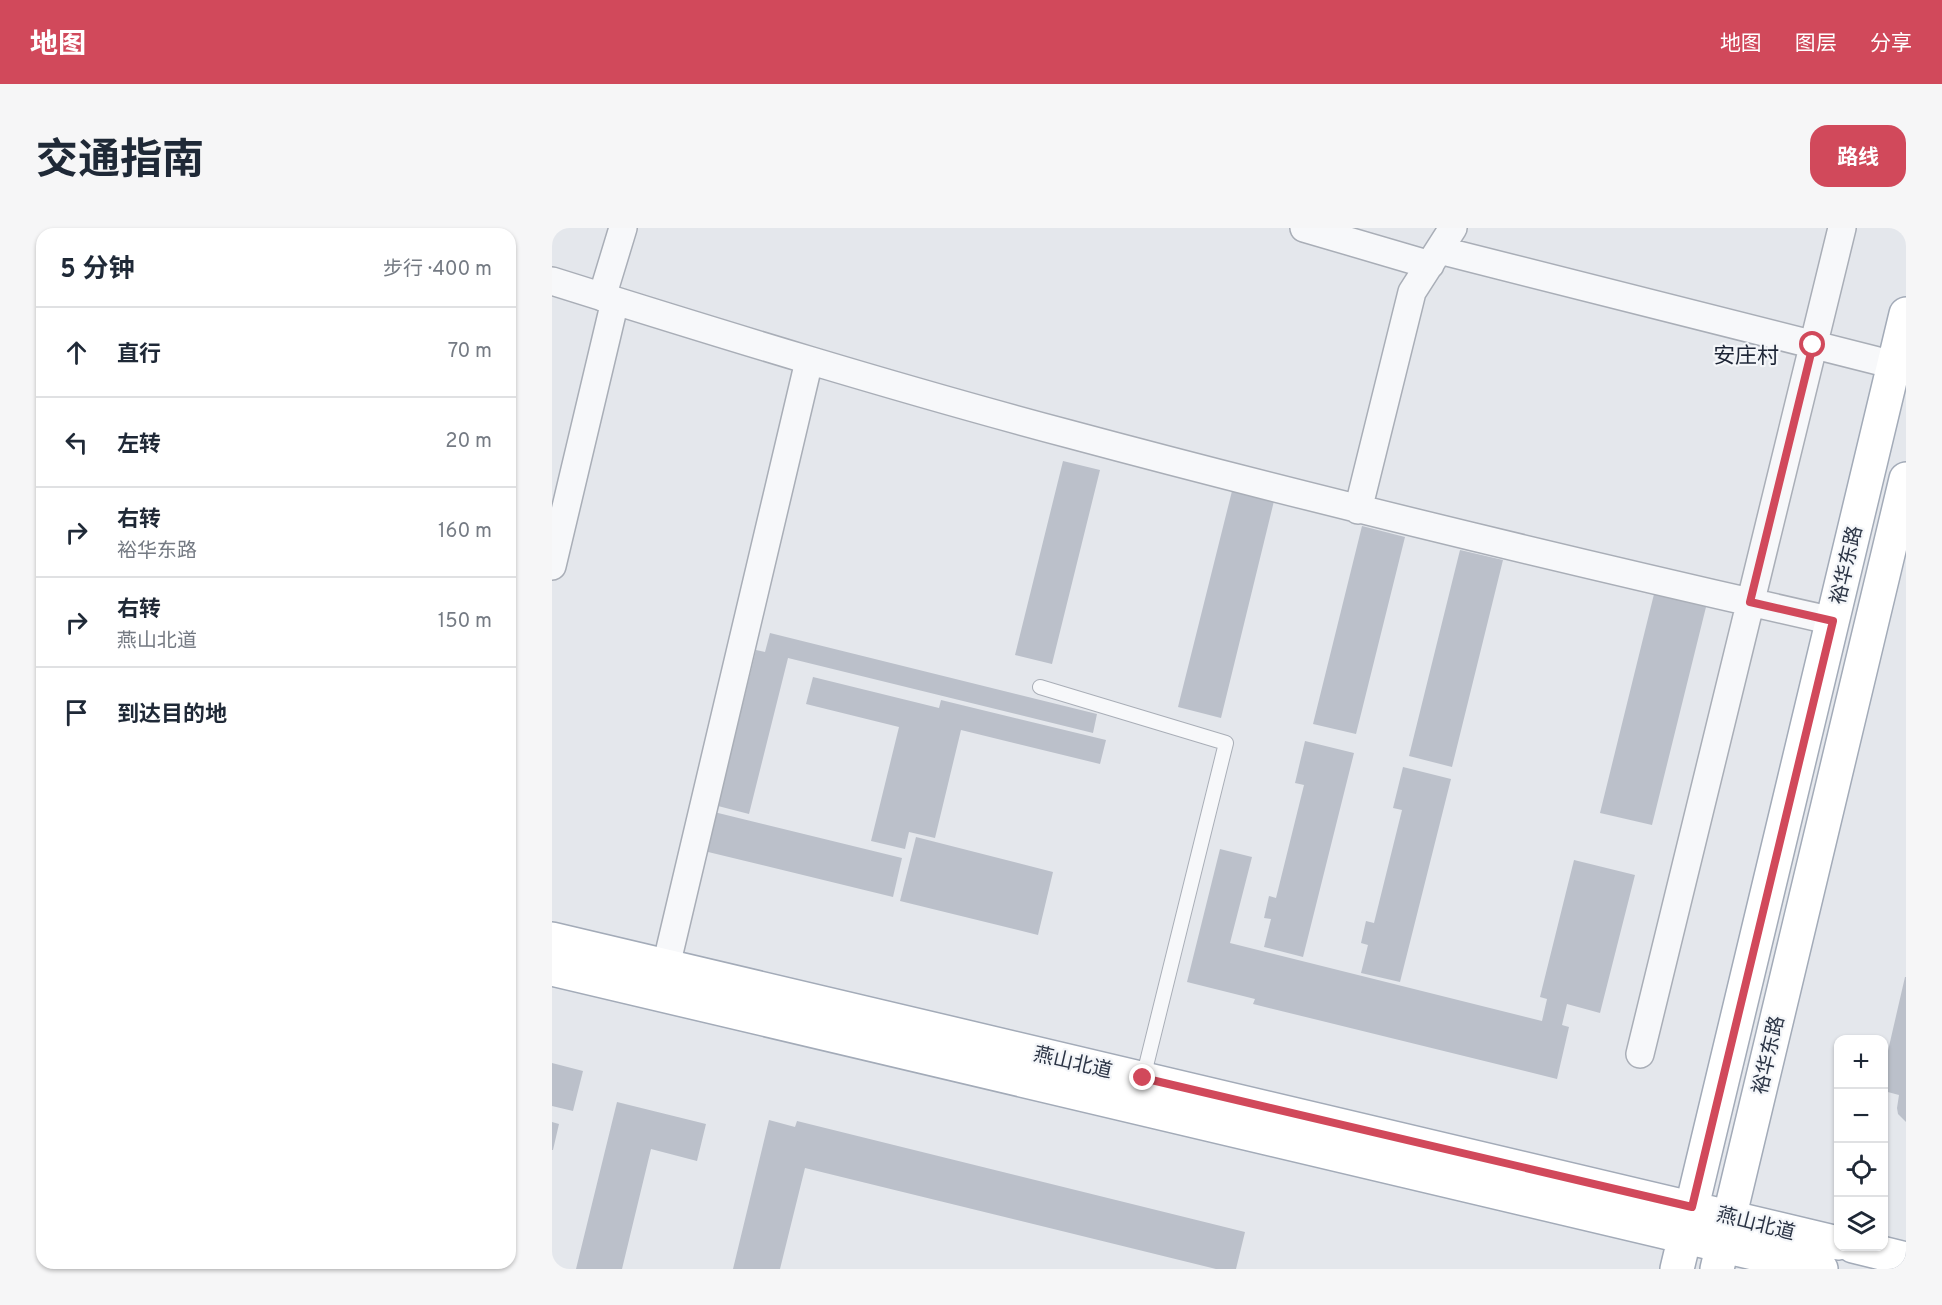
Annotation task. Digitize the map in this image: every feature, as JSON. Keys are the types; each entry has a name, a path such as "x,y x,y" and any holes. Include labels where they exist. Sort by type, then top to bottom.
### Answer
{"main road":[{"name":"裕华东路","path":"1677,1269 1906,314"},
{"name":"裕华东路","path":"1723,1244 1906,479"},
{"name":"燕山北道","path":"552,939 1143,1078 1688,1222 1723,1244 1821,1269"},
{"name":"燕山北道","path":"552,969 1688,1222"},
{"name":"燕山北道","path":"1723,1244 1834,1243"},
{"path":"1873,1251 1906,1259"}],"street":[{"path":"552,566 623,228"},
{"path":"1304,228 1441,248 1894,365"},
{"path":"1640,1054 1842,228"},
{"path":"1358,510 1412,292 1441,248"},
{"path":"552,281 809,361 1068,434 1358,510 1534,553 1833,621"},
{"path":"666,966 809,361"}],"lane":[{"path":"1040,687 1226,743 1143,1078"}],"building":[{"path":"1063,461 1100,470 1052,664 1015,655"},
{"path":"1232,491 1274,501 1221,718 1178,707"},
{"path":"1362,526 1405,537 1356,734 1313,724"},
{"path":"1460,550 1503,560 1452,767 1409,756"},
{"path":"1655,590 1707,603 1652,825 1600,813"},
{"path":"770,633 1097,714 1093,733 788,658 749,814 718,806 756,650 765,652"},
{"path":"813,677 939,708 941,700 1106,740 1100,764 961,730 935,838 909,832 905,849 871,841 899,727 806,704"},
{"path":"1305,741 1354,753 1303,957 1264,947 1271,919 1264,918 1269,896 1276,898 1304,785 1295,783"},
{"path":"1403,767 1451,779 1400,982 1361,973 1368,945 1361,943 1366,921 1374,923 1402,810 1393,808"},
{"path":"714,812 902,858 893,897 704,851"},
{"path":"916,837 1053,872 1038,935 900,901"},
{"path":"1220,849 1252,857 1230,943 1542,1021 1547,999 1540,997 1574,860 1635,875 1600,1013 1567,1004 1562,1025 1569,1027 1557,1079 1253,1004 1255,999 1187,982"},
{"path":"1906,977 1906,1122 1898,1114 1899,1095 1888,1092 1888,1051"},
{"path":"552,1063 583,1071 573,1111 552,1106"},
{"path":"617,1102 706,1124 697,1161 651,1149 622,1269 576,1269"},
{"path":"769,1120 795,1127 797,1121 1245,1232 1236,1269 1216,1269 805,1168 780,1269 733,1269"},
{"path":"552,1122 559,1124 553,1150 552,1150"}],"district":[{"name":"安庄村","path":"1746,355"}],"route":[{"path":"1143,1078 1692,1207 1833,621 1750,602 1813,345"}]}
